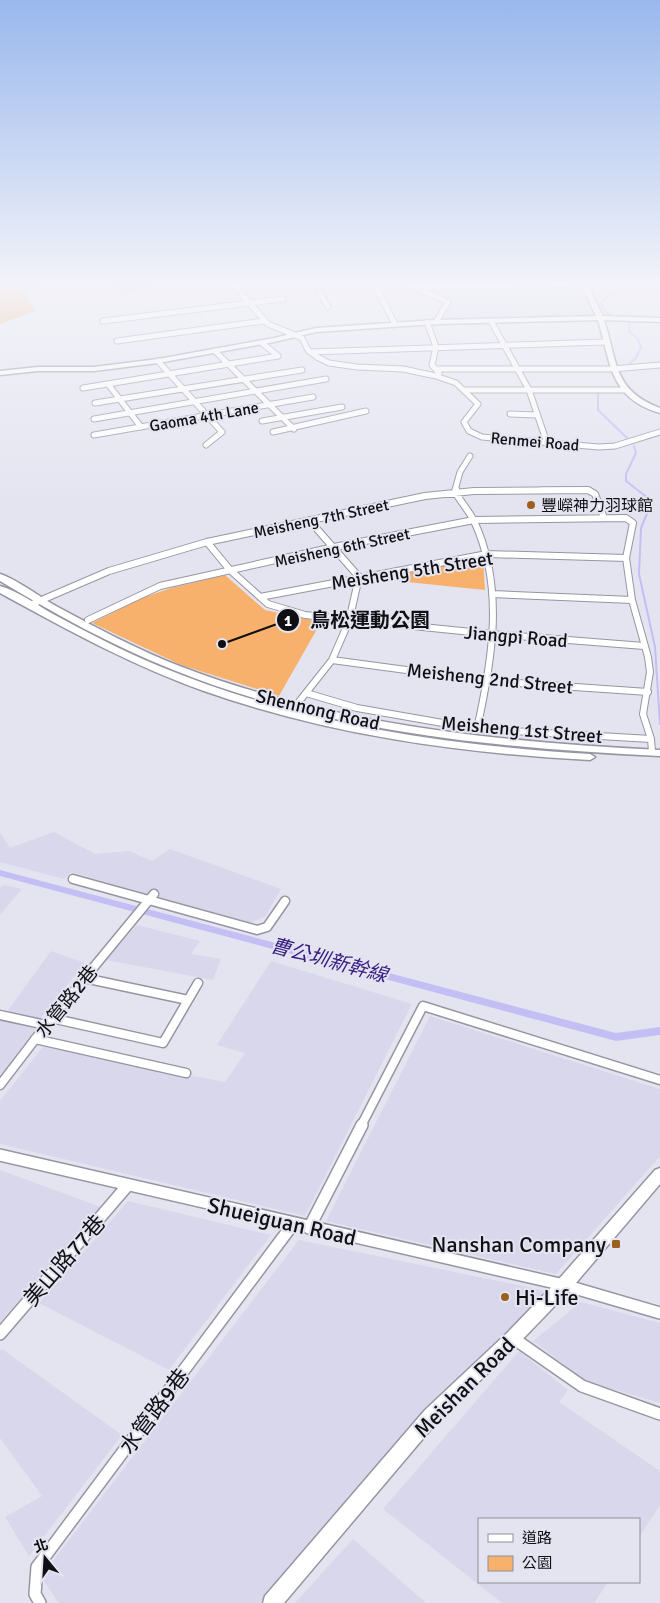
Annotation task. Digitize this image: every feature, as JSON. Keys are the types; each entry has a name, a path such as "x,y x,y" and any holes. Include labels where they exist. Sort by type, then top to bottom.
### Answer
{"street":[{"path":"0,373 103,368 182,357"},
{"path":"221,357 294,429"},
{"path":"83,388 273,357"},
{"name":"Renmei Road","path":"320,357 339,364 400,368 446,379 464,390 478,404 464,422 469,431 482,436 599,448 615,446 660,432"},
{"path":"434,357 432,365 446,379"},
{"path":"511,357 529,390 546,442"},
{"path":"609,357 612,369 625,390 642,405 660,412"},
{"path":"158,361 222,432 206,445"},
{"path":"436,369 612,369 660,365"},
{"path":"95,403 302,370"},
{"path":"94,419 326,379"},
{"path":"108,384 141,427"},
{"path":"464,390 625,390"},
{"name":"Gaoma 4th Lane","path":"94,435 313,397"},
{"path":"262,421 342,407"},
{"path":"273,432 294,429 366,411"},
{"path":"510,414 537,415"},
{"path":"470,456 460,472 455,492 474,520 487,554 494,594 488,681 478,729"},
{"name":"Meisheng 7th Street","path":"34,603 109,571 207,542 424,496 455,492 588,490 595,494 604,518"},
{"name":"Meisheng 6th Street","path":"88,620 160,586 334,547 474,520 626,518 633,523 626,558"},
{"path":"294,710 332,660 349,621 359,577 310,521"},
{"name":"Jiangpi Road","path":"207,542 230,570 260,597 272,607 287,611 349,621 644,646"},
{"name":"Meisheng 5th Street","path":"260,597 487,554 626,558"},
{"path":"626,558 632,600 650,672 643,714 650,740 657,755"},
{"name":"Shennong Road","path":"0,577 34,603 95,641 156,669 203,687 294,710 362,730 444,744 529,754 657,755"},
{"name":"Shennong Road","path":"0,589 34,603"},
{"path":"494,594 632,600"},
{"name":"Meisheng 2nd Street","path":"332,660 488,681 648,692"},
{"name":"Meisheng 1st Street","path":"306,693 358,708 478,729 650,740"},
{"path":"73,879 257,930 267,927 285,900"},
{"name":"水管路2巷","path":"0,1085 48,1021 150,899"},
{"path":"84,978 188,1000"},
{"path":"0,1015 48,1021 163,1043 198,983"},
{"path":"309,1228 423,1006 660,1080"},
{"path":"35,1039 186,1073"},
{"name":"Shueiguan Road","path":"0,1155 309,1228 564,1285 660,1313"},
{"name":"Meishan Road","path":"272,1603 432,1416 514,1338 564,1285 660,1174"},
{"name":"美山路77巷","path":"0,1334 128,1185"},
{"name":"水管路9巷","path":"40,1603 35,1594 37,1568 293,1224"},
{"path":"514,1338 582,1386 660,1414"}],"shaded area":[{"path":"54,832 95,854 129,851 152,861 170,849 281,889 265,917 249,923 71,872 64,879 0,862 0,833 10,848"},
{"path":"3,885 22,889 0,915 0,888"},
{"path":"137,925 200,941 191,954 221,959 213,980 106,960"},
{"path":"51,951 85,963 40,1019 6,1013"},
{"path":"271,961 412,1004 305,1216 0,1144 0,1101 43,1047 225,1082 245,1053 217,1045"},
{"path":"430,1016 660,1089 660,1156 556,1274 326,1221"},
{"path":"0,1019 37,1027 0,1075"},
{"path":"0,1170 101,1207 0,1322"},
{"path":"128,1201 271,1235 169,1370 39,1303"},
{"path":"299,1240 547,1291 430,1408 260,1603 59,1603 43,1580 49,1566"},
{"path":"581,1302 660,1323 660,1403 586,1381 533,1341"},
{"path":"2,1349 122,1435 29,1556 5,1517 42,1496 0,1438 0,1351"},
{"path":"519,1351 568,1390 559,1402 660,1471 660,1505 640,1535 640,1518 478,1518 478,1583 607,1583 594,1603 502,1603 383,1509"},
{"path":"353,1539 426,1603 295,1603"}],"green space":[{"path":"483,557 485,590 368,578"},
{"path":"225,575 265,610 321,622 279,696 181,665 92,623 142,598 171,588"}],"waterway":[{"path":"627,366 637,357"},
{"path":"598,392 598,410 628,439"},
{"path":"634,446 636,453 626,474 626,481 648,498 651,504 641,528 639,574 655,647 660,724"},
{"name":"曹公圳新幹線","path":"0,873 616,1037 660,1031"}],"place":[{"name":"豐嶸神力羽球館","path":"531,505"},
{"name":"鳥松運動公園","path":"222,644"},
{"name":"Nanshan Company","path":"616,1244"},
{"name":"Hi-Life","path":"505,1297"}]}
